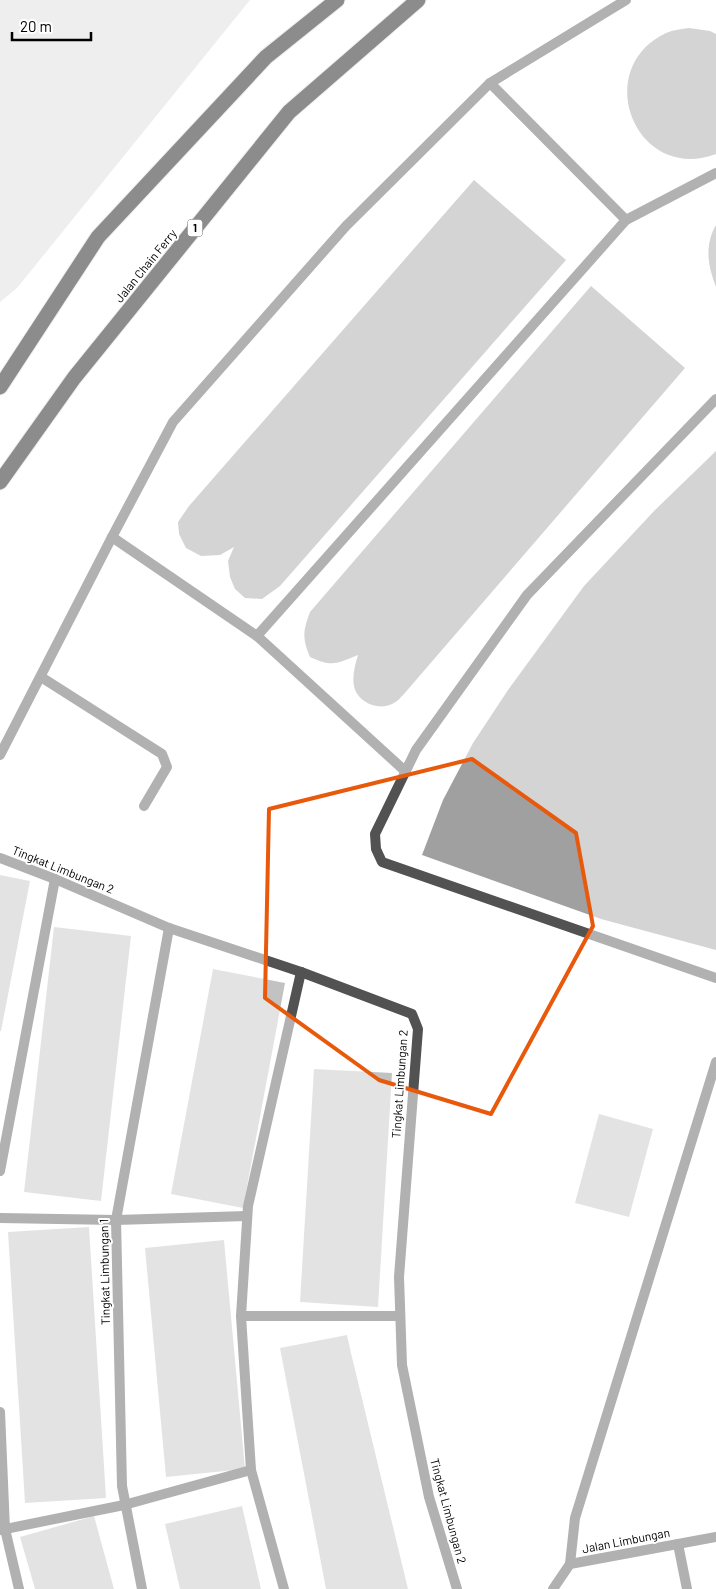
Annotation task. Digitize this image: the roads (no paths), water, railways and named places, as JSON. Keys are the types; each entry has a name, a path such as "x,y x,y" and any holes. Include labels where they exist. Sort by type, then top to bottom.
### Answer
{"highway":[{"path":"0,387 6,371 98,237 266,57 337,0"},
{"name":"Jalan Chain Ferry","path":"0,482 74,378 290,112 418,0"}],"street":[{"path":"0,755 112,536 173,422 346,226 490,83 626,0"},
{"path":"490,83 626,220"},
{"path":"257,636 626,220 716,173"},
{"path":"112,536 257,636 405,771 416,750 527,595 716,400"},
{"path":"41,677 162,754 167,767 144,806"},
{"path":"416,750 375,834 376,849 382,862 716,978"},
{"name":"Tingkat Limbungan 2","path":"0,858 55,879 169,928 302,972 412,1014 418,1028 399,1277 402,1366 429,1497 457,1589"},
{"path":"0,1171 55,879"},
{"name":"Tingkat Limbungan 1","path":"142,1589 124,1505 122,1486 116,1220 169,928"},
{"path":"284,1589 251,1470 241,1316 250,1196 302,972"},
{"path":"570,1564 575,1518 716,1062"},
{"path":"0,1218 116,1220 248,1216"},
{"path":"241,1316 400,1316"},
{"path":"0,1412 3,1529 19,1589"},
{"path":"3,1529 124,1505 251,1470"},
{"name":"Jalan Limbungan","path":"553,1589 570,1564 716,1537"},
{"path":"678,1544 687,1589"}]}
